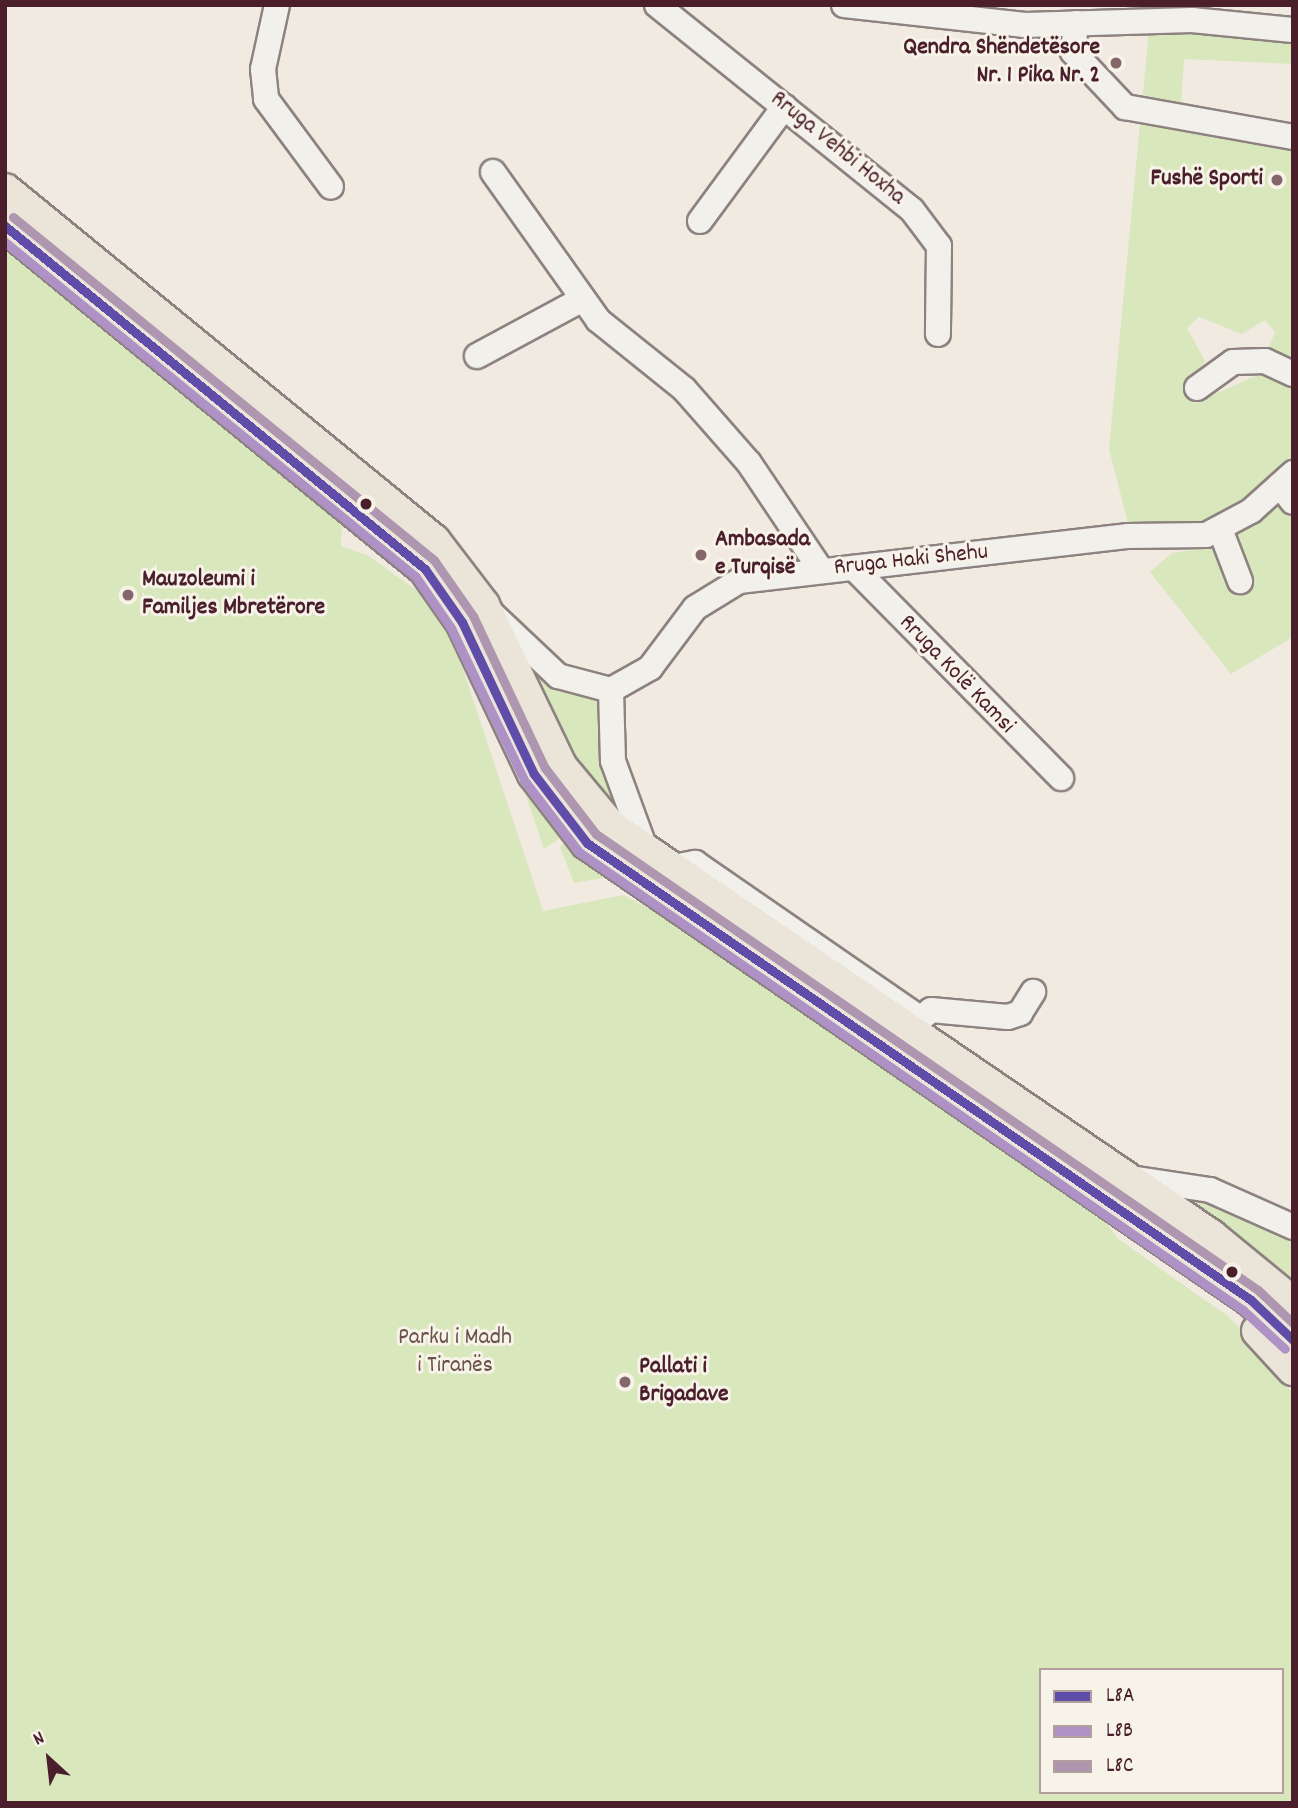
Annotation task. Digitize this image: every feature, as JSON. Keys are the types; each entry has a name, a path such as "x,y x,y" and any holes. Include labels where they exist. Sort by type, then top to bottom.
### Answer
{"main road":[{"path":"5,190 405,515 458,567 483,605 561,767 596,812 656,864 912,1023 1116,1177 1238,1256 1293,1303"},
{"path":"5,226 425,569 462,622 534,774 587,843 1196,1262 1293,1340"},
{"path":"1196,1262 1293,1369"}],"street":[{"path":"277,5 263,69 266,99 331,187"},
{"name":"Rruga Vehbi Hoxha","path":"657,5 784,107 928,229 941,260 938,334"},
{"path":"844,5 1026,25 1250,16 1293,30"},
{"path":"1076,23 1073,52 1125,107 1293,137"},
{"path":"700,221 784,107"},
{"path":"493,172 583,299 684,389 726,436 782,506 821,570"},
{"path":"477,356 583,299"},
{"path":"1198,388 1233,362 1265,361 1293,374"},
{"path":"1240,582 1220,529 1288,487"},
{"name":"Rruga Haki Shehu","path":"611,690 650,668 695,608 719,590 759,576 854,568 1128,536 1220,529"},
{"name":"Rruga Kolë Kamsi","path":"854,568 1061,778"},
{"path":"483,605 558,676 611,690 613,761 656,864"},
{"path":"912,1023 944,1010 1008,1017 1020,1013 1033,992"},
{"path":"1116,1177 1210,1190 1293,1227"}],"green space":[{"path":"1149,30 1293,41 1293,64 1184,59 1181,102 1193,104 1191,115 1142,105"},
{"path":"1140,124 1293,147 1293,365 1267,352 1275,332 1265,320 1242,334 1199,317 1187,328 1205,361 1184,392 1195,403 1260,374 1293,387 1293,460 1241,509 1215,523 1129,527 1109,449"},
{"name":"Parku i Madh i Tiranës","path":"5,248 342,522 341,546 367,555 422,594 455,645 543,911 623,895 659,914 1100,1214 1117,1238 1229,1317 1278,1369 1293,1395 1293,1803 5,1803"},
{"path":"1278,501 1293,520 1293,637 1231,674 1150,572 1172,553 1219,546"},
{"path":"533,670 601,698 623,812 577,758"},
{"path":"510,749 566,834 544,849"},
{"path":"570,839 614,876 574,883 560,847"},
{"path":"1187,1200 1211,1204 1293,1240 1293,1278"}],"transit line":[{"name":"L8C","path":"13,217 434,560 473,616 545,768 596,834 1258,1290 1293,1323"},
{"name":"L8A","path":"5,226 425,569 462,622 534,774 587,843 1251,1300 1293,1340"},
{"name":"L8B","path":"5,242 416,577 451,628 524,780 579,852 1243,1310 1285,1349"}],"place":[{"name":"Qendra Shëndetësore Nr. 1 Pika Nr. 2","path":"1116,63"},
{"name":"Fushë Sporti","path":"1277,180"},
{"name":"Ambasada e Turqisë","path":"701,555"},
{"name":"Mauzoleumi i Familjes Mbretërore","path":"128,595"},
{"name":"Pallati i Brigadave","path":"625,1382"}]}
